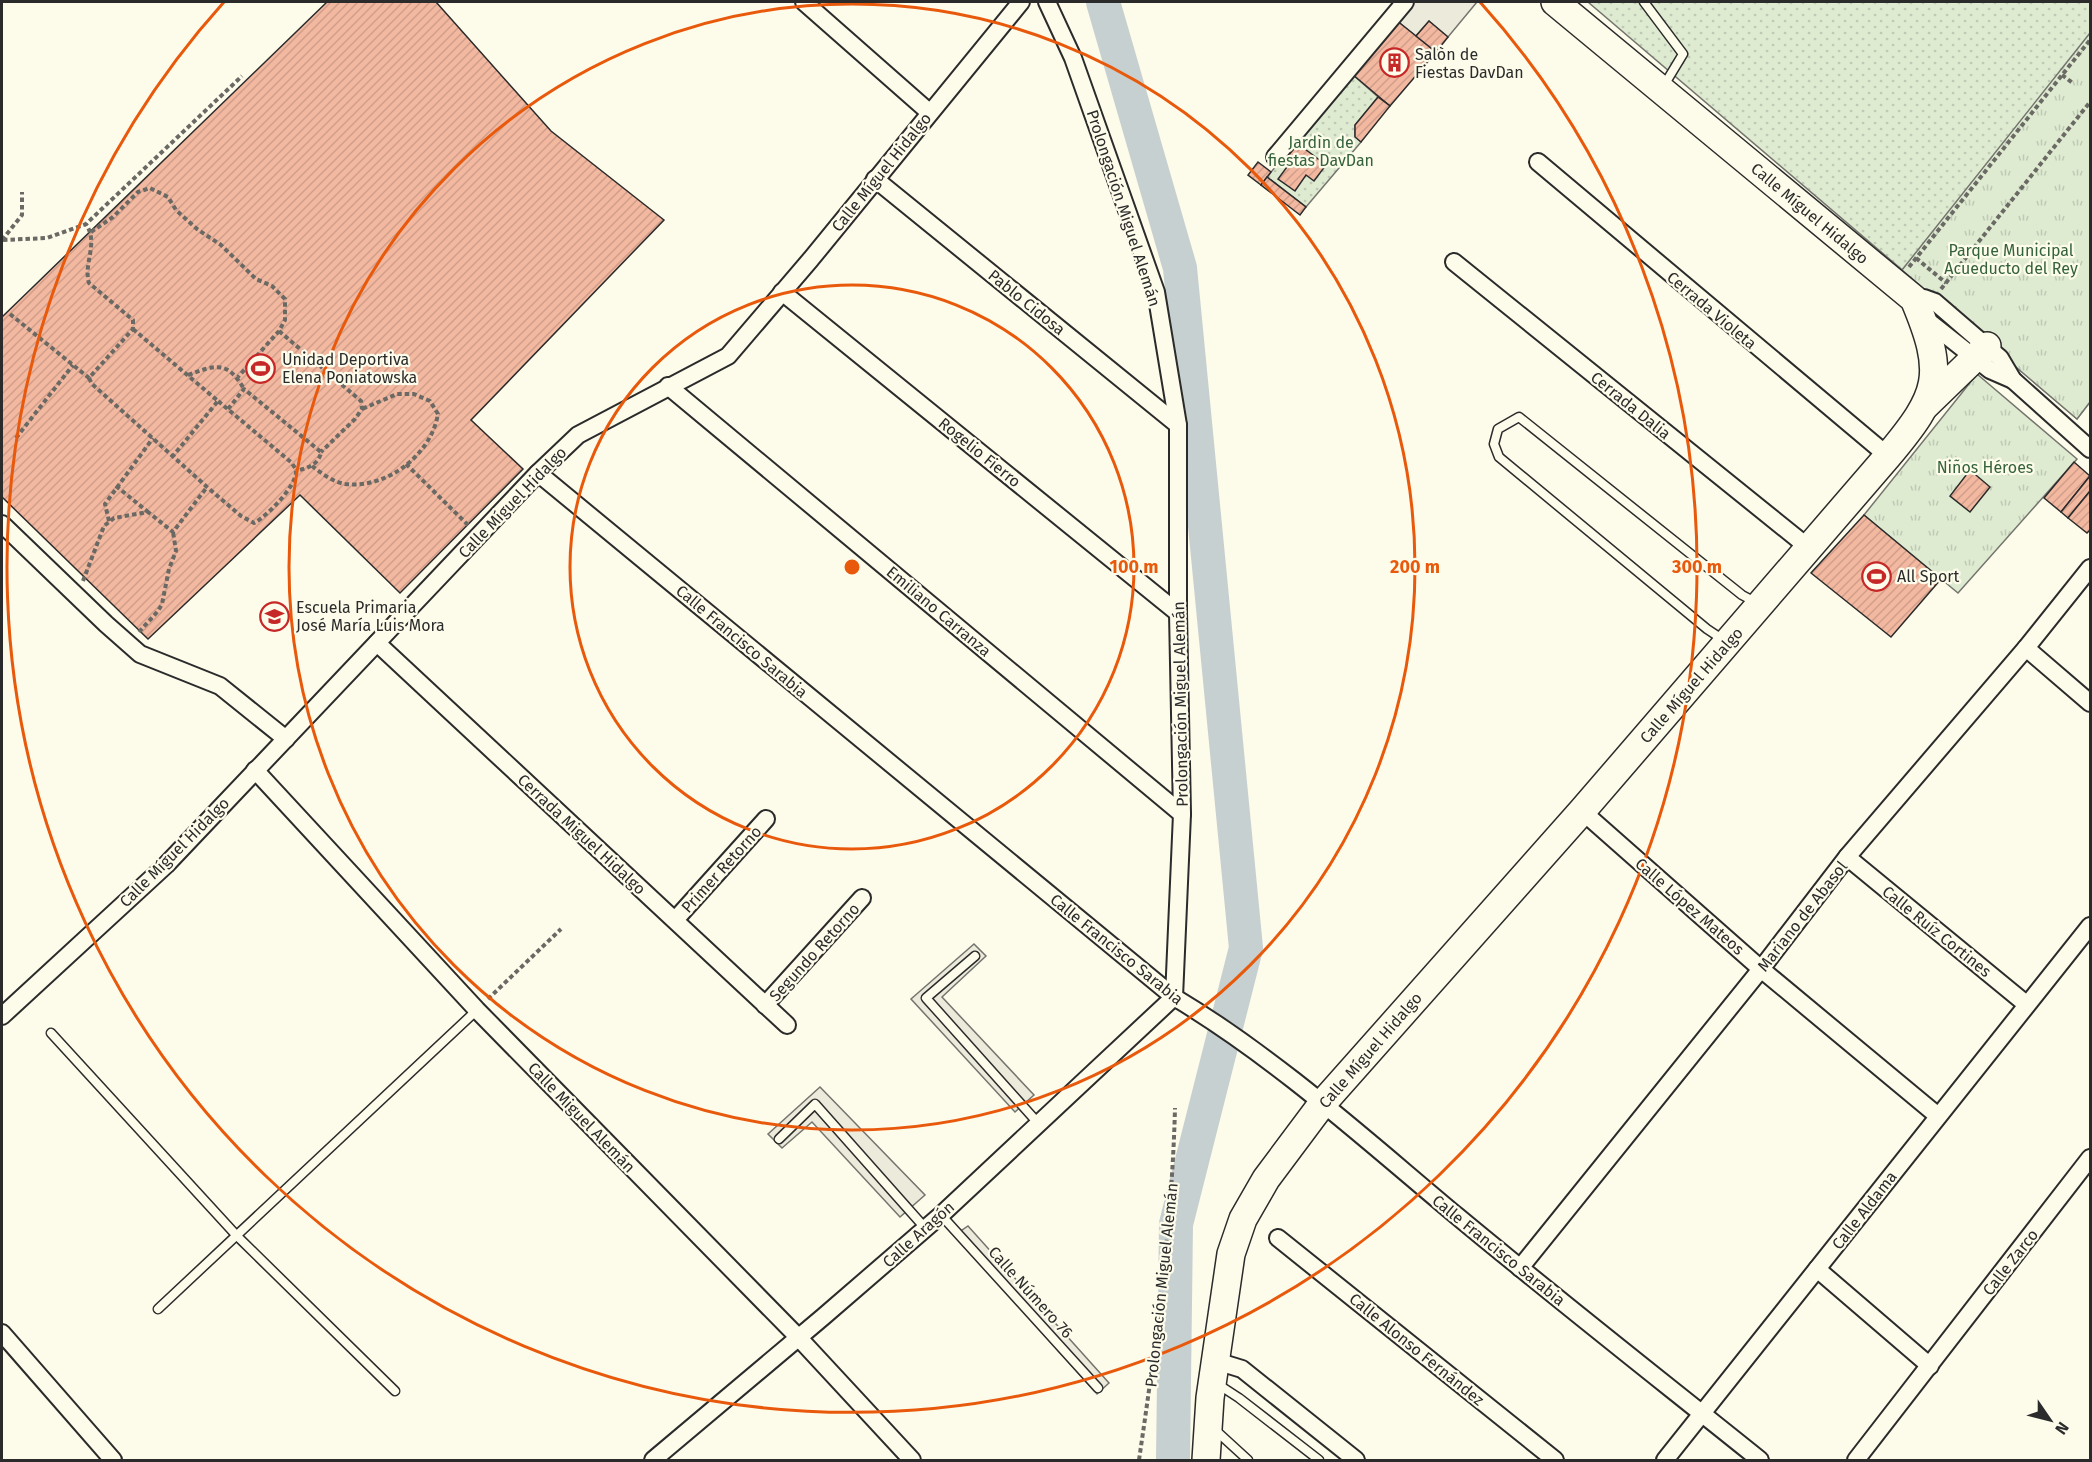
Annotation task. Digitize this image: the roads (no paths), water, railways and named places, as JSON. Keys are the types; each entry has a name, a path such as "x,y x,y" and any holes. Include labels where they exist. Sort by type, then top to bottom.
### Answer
{"main road":[{"name":"Calle Míguel Hidalgo","path":"1206,1461 1214,1371 1231,1254 1243,1219 1266,1179 1322,1104 1582,811 1915,424 1926,405 1932,387 1933,350 1916,300 1556,2"},
{"path":"1926,405 1981,352"}],"street":[{"path":"804,2 929,112"},
{"name":"Calle Míguel Hidalgo","path":"2,1016 166,866 538,473 578,435 728,356 1021,2"},
{"name":"Prolongación Miguel Alemán","path":"1047,2 1073,58 1156,292 1178,425 1178,613 1182,814 1174,997"},
{"path":"1275,157 1405,2"},
{"name":"Cerrada Violeta","path":"1538,162 1888,456"},
{"name":"Pablo Cidosa","path":"875,178 1178,425"},
{"name":"Cerrada Dalia","path":"1454,262 1809,548"},
{"name":"Rogelio Fierro","path":"782,292 1178,613"},
{"path":"1916,300 1981,352 1990,370 2013,380 2091,449"},
{"name":"Emiliano Carranza","path":"668,386 1182,814"},
{"name":"Calle Francisco Sarabia","path":"538,473 1174,997 1239,1040 1322,1104 1520,1268 1760,1461"},
{"path":"2,524 140,654 220,686 286,739"},
{"name":"Mariano de Abasol","path":"1520,1268 1761,969 1847,857 2026,648 2091,568"},
{"name":"Cerrada Miguel Hidalgo","path":"377,643 787,1025"},
{"path":"2026,648 2091,703"},
{"name":"Calle Miguel Alemán","path":"255,770 477,1010 798,1337 912,1461"},
{"name":"Calle López Mateos","path":"1582,811 1761,969 1938,1116"},
{"name":"Primer Retorno","path":"675,920 766,819"},
{"name":"Calle Ruíz Cortines","path":"1847,857 2026,1005"},
{"name":"Segundo Retorno","path":"765,1005 862,898"},
{"name":"Calle Aldama","path":"1665,1461 2091,926"},
{"name":"Calle Aragón","path":"653,1461 941,1215 1174,997"},
{"name":"Calle Zarco","path":"1856,1461 2091,1158"},
{"name":"Calle Alonso Fernández","path":"1278,1238 1556,1461"},
{"path":"1817,1269 1930,1366"},
{"path":"2,1333 113,1461"},
{"path":"1214,1371 1242,1369 1356,1461"}],"lane":[{"path":"1644,2 1683,54 1661,90"},
{"path":"1727,643 1698,622 1499,457 1494,444 1498,429 1520,417 1742,595 1760,605"},
{"path":"975,957 926,998 1038,1123"},
{"path":"158,1309 477,1010"},
{"path":"51,1033 237,1236 395,1391"},
{"path":"778,1139 815,1104 926,1228"},
{"name":"Calle Número 76","path":"941,1215 1098,1389"},
{"path":"1214,1371 1239,1398 1319,1461"},
{"path":"1208,1424 1248,1461"}],"waterway":[{"path":"1103,2 1180,268 1246,948 1176,1224 1173,1460"}],"place":[{"name":"Salòn de Fiestas DavDan","path":"1394,63"},
{"name":"Unidad Deportiva Elena Poniatowska","path":"261,368"},
{"name":"All Sport","path":"1876,576"},
{"name":"Escuela Primaria José María Luis Mora","path":"275,616"}],"park label":[{"name":"Jardìn de fiestas DavDan","path":"1321,151"},
{"name":"Parque Municipal Acueducto del Rey","path":"2011,259"},
{"name":"Niños Héroes","path":"1985,467"}]}
